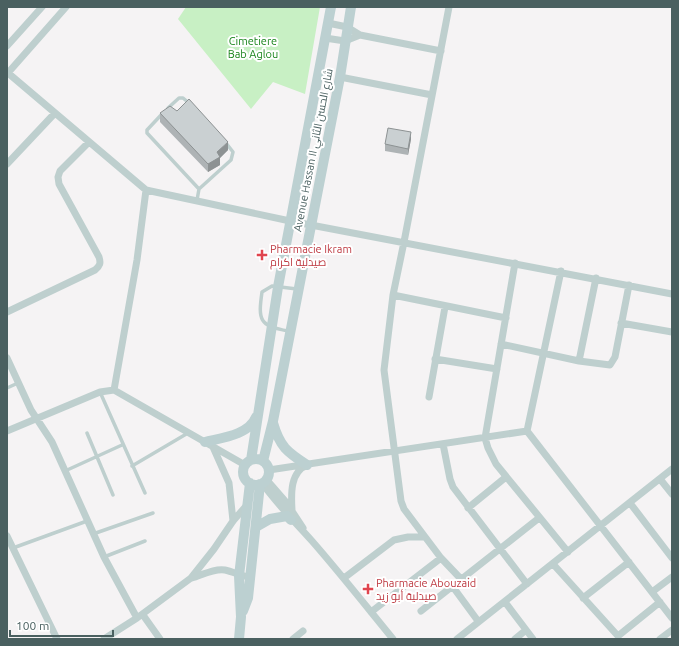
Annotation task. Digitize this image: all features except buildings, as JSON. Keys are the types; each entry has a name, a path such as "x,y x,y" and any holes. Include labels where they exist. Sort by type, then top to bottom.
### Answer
{"street":[{"path":"7,46 42,7"},
{"path":"66,7 7,73 146,190 290,221 561,271 672,294"},
{"name":"Avenue Hassan II شارع الحسن الثاني","path":"248,462 258,413 290,221 331,7"},
{"name":"Avenue Hassan II شارع الحسن الثاني","path":"263,461 273,421 310,224 340,77 351,7"},
{"path":"449,7 393,295 384,370 396,451 401,502 409,518 423,537 461,579"},
{"path":"328,23 347,27 360,35 441,51"},
{"path":"326,38 345,41 360,35"},
{"path":"340,77 432,95"},
{"path":"7,164 55,113"},
{"path":"7,312 99,267 101,262 99,257 59,184 58,176 60,171 89,142"},
{"path":"114,390 138,260 146,190"},
{"path":"515,263 485,438 491,456 506,478 568,552"},
{"path":"561,271 527,432 672,618"},
{"path":"579,360 596,278"},
{"path":"501,344 607,366 612,363 629,285"},
{"path":"393,295 445,307 506,318"},
{"path":"429,397 445,307"},
{"path":"621,323 672,332"},
{"path":"7,358 18,383 52,442 92,534 104,557 140,616 160,639"},
{"path":"435,359 497,369"},
{"path":"7,431 100,392 114,390 209,444 248,462 257,459 263,461 256,527 245,577"},
{"path":"209,444 242,430 254,421 258,413"},
{"path":"273,421 277,437 285,450 309,464"},
{"path":"104,639 140,616 191,578 233,521 247,505 261,480 309,464 527,432"},
{"path":"209,444 229,484 233,521"},
{"path":"443,444 450,479 468,508 527,584"},
{"path":"248,462 243,474 261,480 344,578 392,639"},
{"path":"291,515 291,494 293,481 304,466 309,464"},
{"path":"456,639 505,602 672,469"},
{"path":"468,508 506,478"},
{"path":"660,479 672,494"},
{"path":"630,503 672,558"},
{"path":"238,639 241,617 248,598 245,577 247,505"},
{"path":"256,527 280,516 291,515"},
{"path":"421,611 539,518"},
{"path":"7,536 57,639"},
{"path":"344,578 394,540 408,536 423,537"},
{"path":"371,612 441,558"},
{"path":"583,598 629,562"},
{"path":"553,564 618,636 660,602"},
{"path":"191,578 212,571 224,570 245,577"},
{"path":"652,592 672,577"},
{"path":"453,587 478,621"},
{"path":"505,602 533,639"},
{"path":"515,639 526,630"},
{"path":"660,639 672,630"},
{"path":"293,639 303,631"}],"lane":[{"path":"193,108 183,98 176,99 147,130 147,133 199,190"},
{"path":"197,200 199,190 232,160 234,155 231,148 220,137"},
{"path":"290,331 271,328 262,320 260,315 262,292 268,287 298,289"},
{"path":"7,388 18,383"},
{"path":"100,392 145,493"},
{"path":"87,433 113,495"},
{"path":"132,466 189,433"},
{"path":"65,472 122,444"},
{"path":"92,534 153,513"},
{"path":"13,548 87,521"},
{"path":"104,557 145,541"}],"green space":[{"name":"Cimetiere Bab Aglou","path":"186,7 320,7 305,94 273,82 251,109 178,19"}],"place":[{"name":"Pharmacie Ikram صيدلية اكرام","path":"262,255"},
{"name":"Pharmacie Abouzaid صيدلية أبو زيد","path":"368,589"}]}
